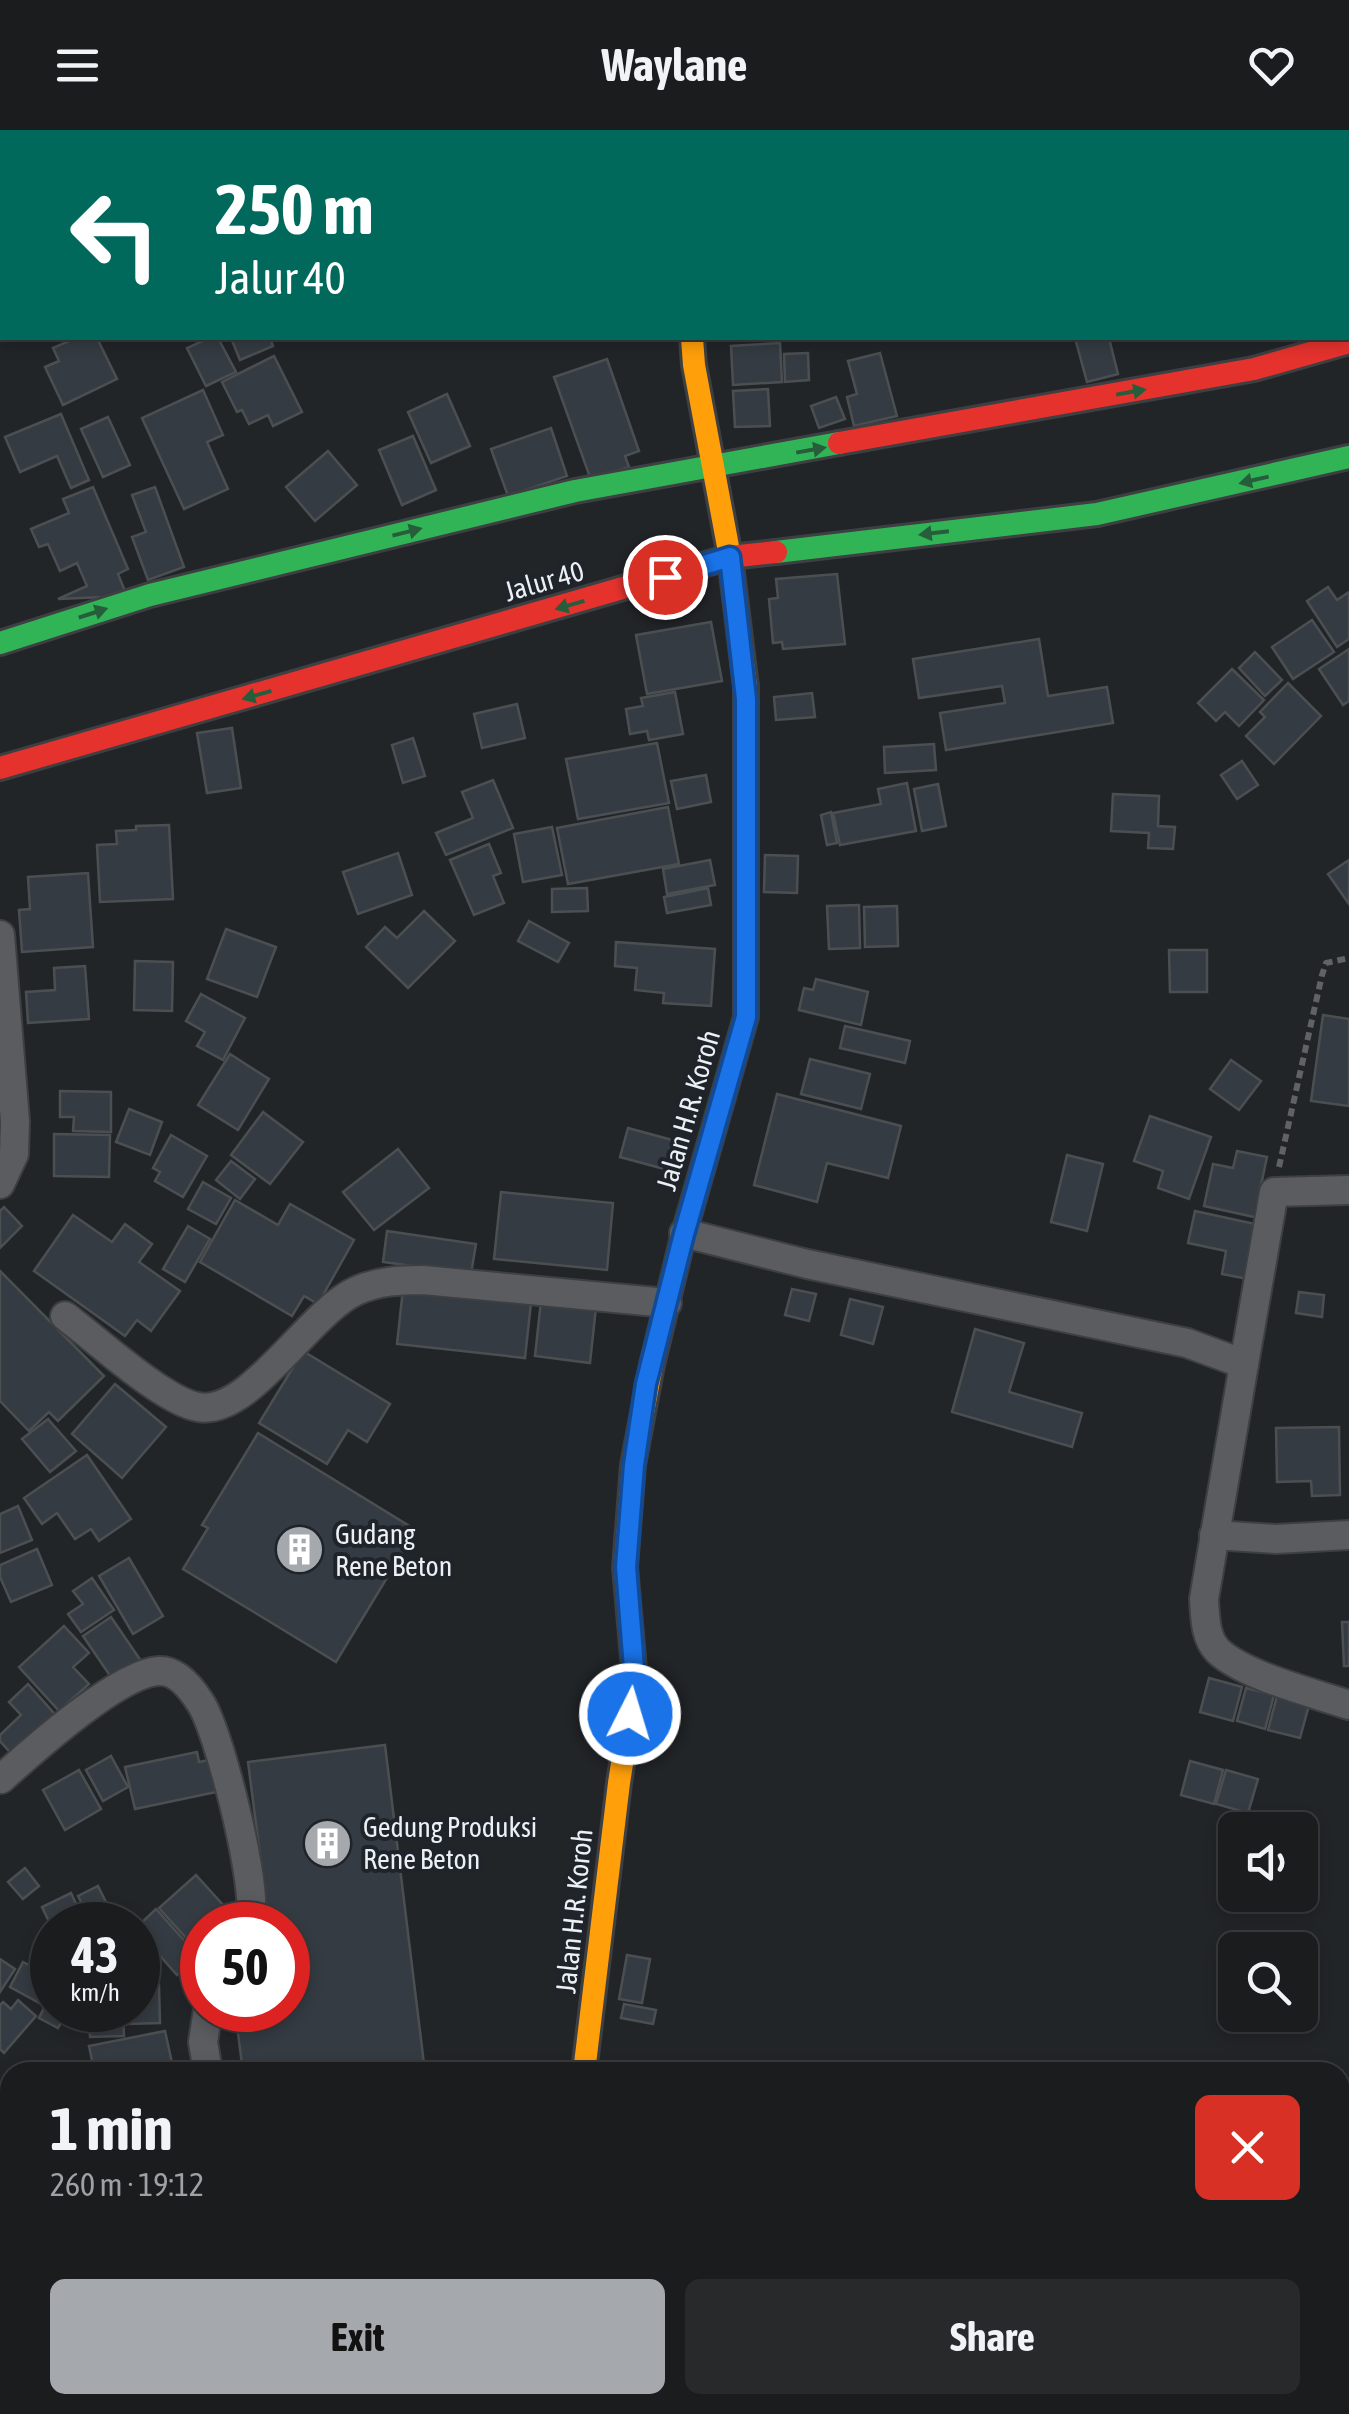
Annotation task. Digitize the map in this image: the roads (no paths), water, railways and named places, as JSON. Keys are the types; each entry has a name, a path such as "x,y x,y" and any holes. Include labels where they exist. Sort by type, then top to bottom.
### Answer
{"main road":[{"name":"Jalan H.R. Koroh","path":"585,2062 635,1680 626,1567 634,1465 646,1384 746,1017 746,699 730,557 692,340"},
{"path":"0,644 150,594 575,492 1254,369 1349,342"},
{"name":"Jalur 40","path":"0,768 730,557 1097,514 1349,457"}],"street":[{"path":"1254,369 1288,340"},
{"path":"0,934 15,1121 14,1154 0,1184"},
{"path":"1349,1190 1274,1192 1204,1599 1206,1628 1217,1650 1266,1678 1349,1705"},
{"path":"684,1234 807,1264 1187,1343 1244,1364"},
{"path":"65,1316 177,1400 201,1408 222,1405 259,1382 314,1323 353,1292 388,1281 424,1280 667,1303"},
{"path":"1214,1535 1276,1540 1349,1535"},
{"path":"0,1779 56,1731 134,1678 155,1671 169,1672 183,1681 202,1704 227,1774 250,1902"},
{"path":"205,2032 206,2062"}],"place":[{"name":"Gudang Rene Beton","path":"300,1550"},
{"name":"Gedung Produksi Rene Beton","path":"328,1843"}]}
